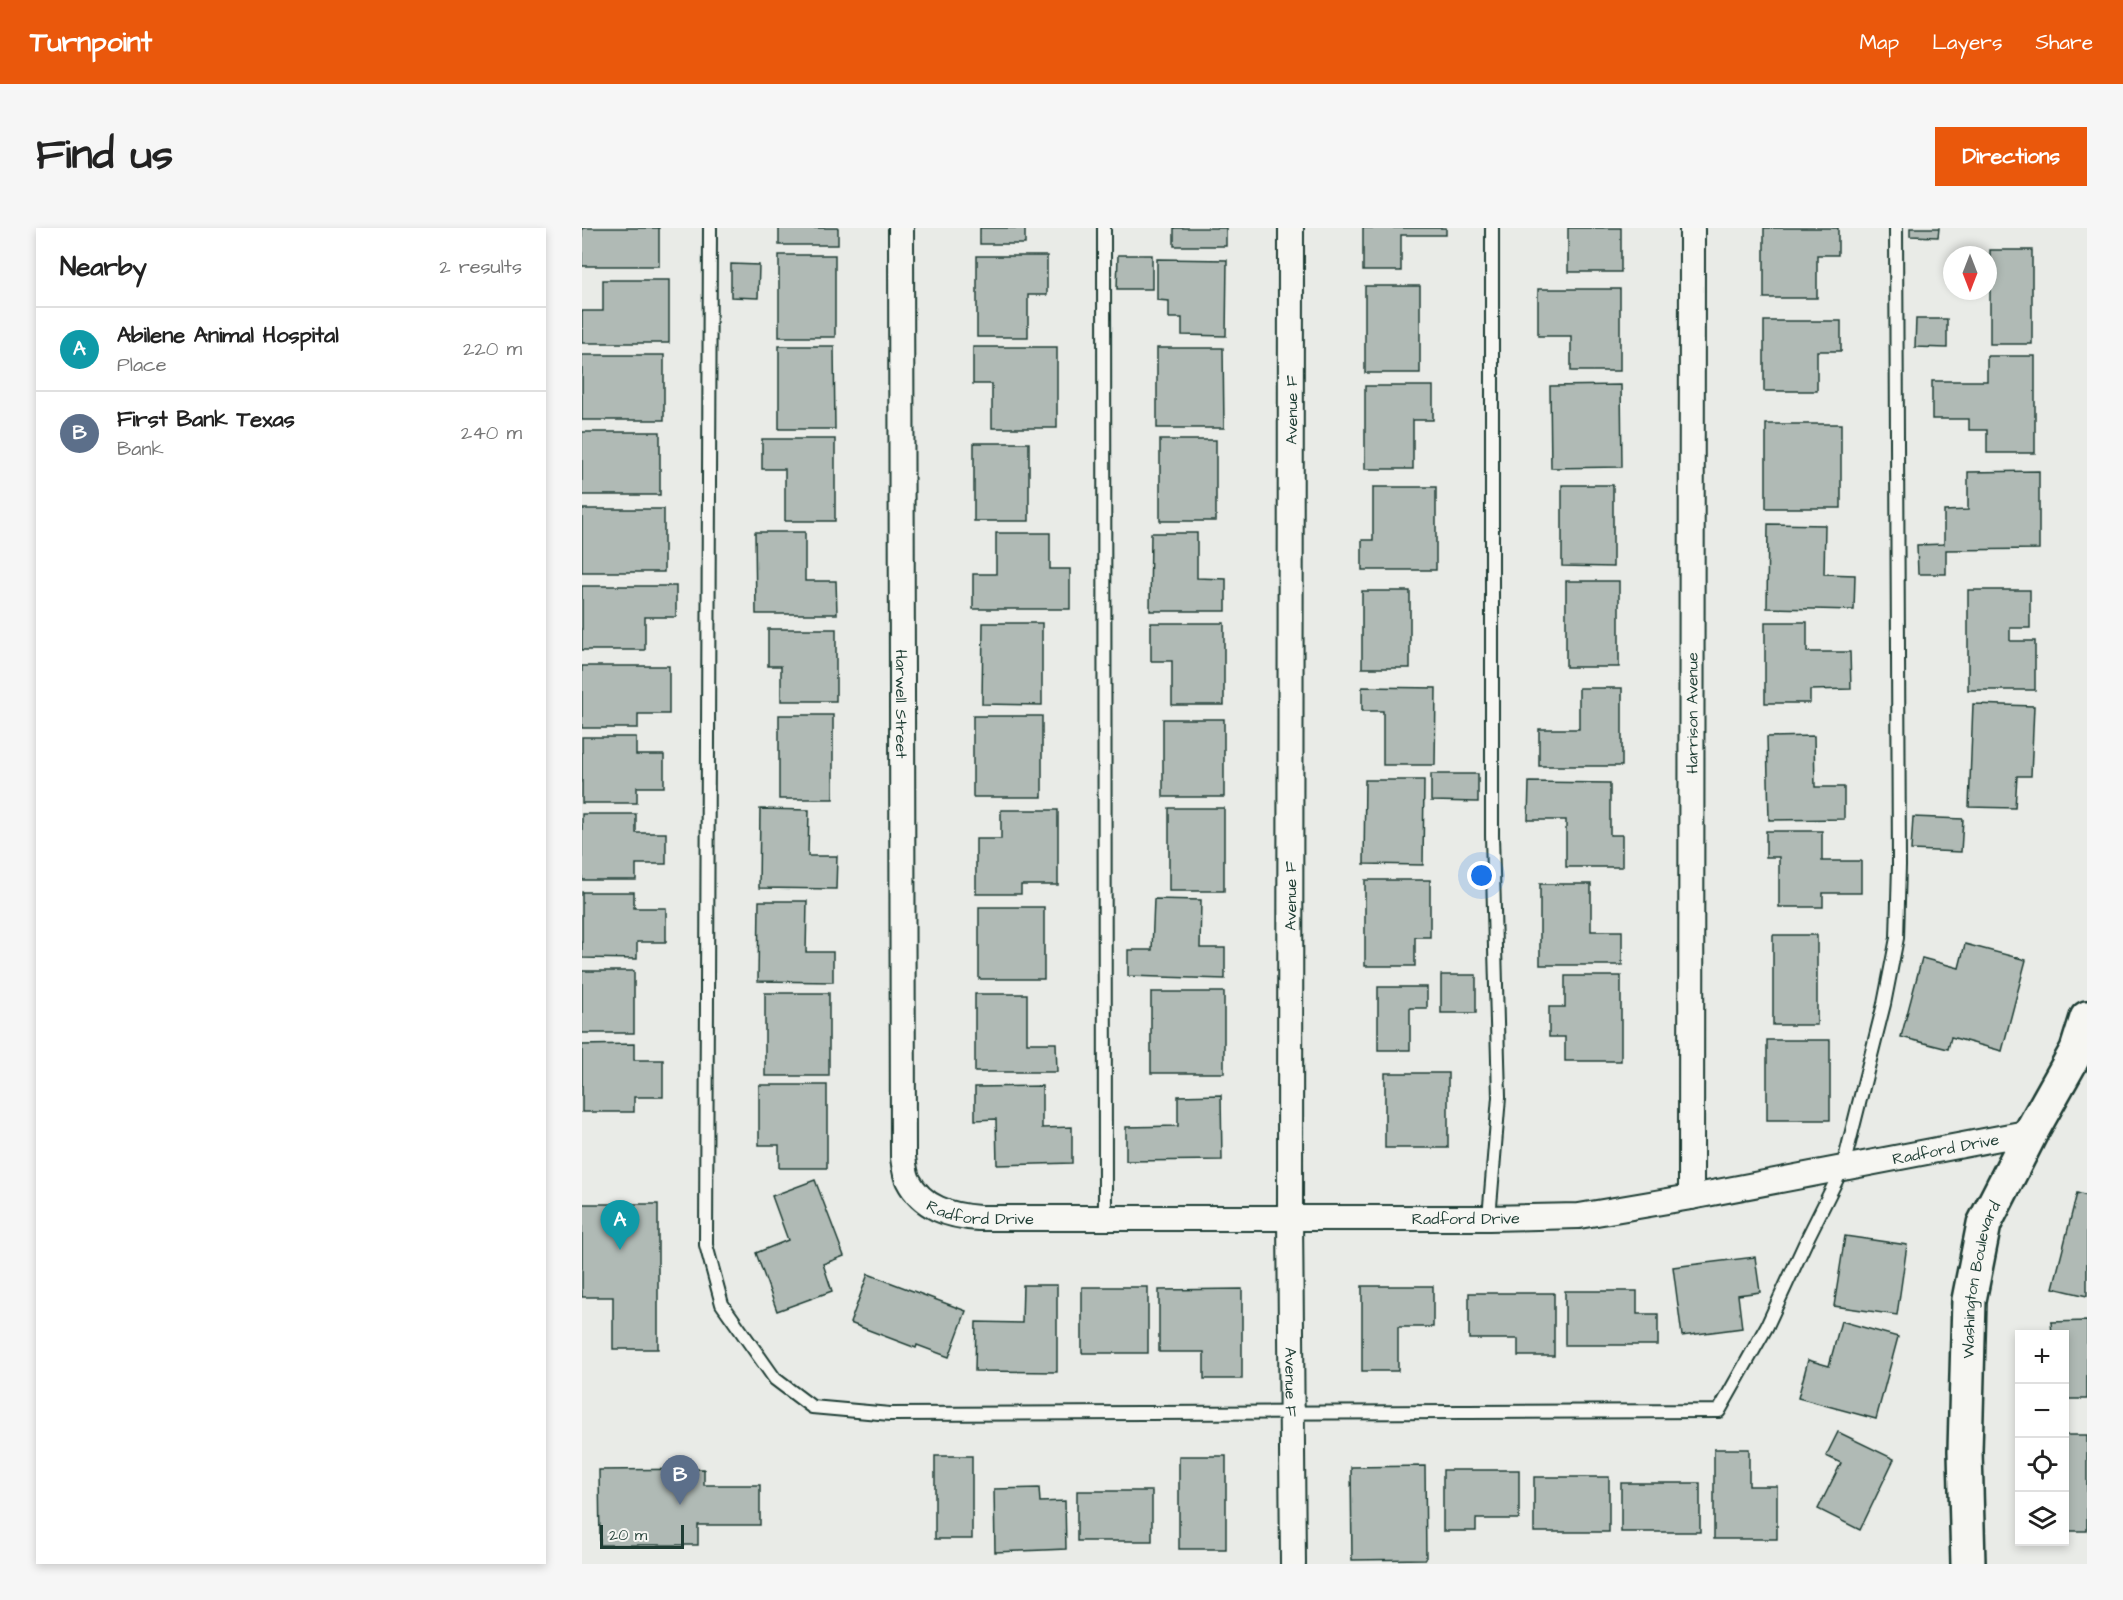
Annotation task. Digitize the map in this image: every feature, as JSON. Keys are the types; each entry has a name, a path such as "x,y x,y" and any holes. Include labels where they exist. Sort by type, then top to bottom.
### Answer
{"street":[{"name":"Harwell Street","path":"901,228 903,1157 908,1179"},
{"name":"Avenue F","path":"1291,228 1290,1217 1293,1564"},
{"name":"Harrison Avenue","path":"1691,1197 1692,228"},
{"name":"Washington Boulevard","path":"1968,1564 1965,1451 1969,1300 1984,1224 2031,1132 2077,1050 2087,1018"},
{"name":"Radford Drive","path":"908,1179 924,1202 953,1216 979,1218 1579,1216 2031,1132"}],"lane":[{"path":"710,228 706,1245 722,1304 775,1378 812,1407 890,1414 1719,1411 1767,1326 1843,1167 1884,1004 1897,938 1899,841 1896,228"},
{"path":"1104,228 1106,1218"},
{"path":"1489,1218 1498,1097 1492,835 1492,228"}],"building":[{"path":"582,228 659,228 659,266 582,266"},
{"path":"779,228 838,228 838,245 779,245"},
{"path":"980,228 1025,228 1025,244 980,244"},
{"path":"1174,228 1226,228 1226,246 1174,246"},
{"path":"1363,228 1446,228 1446,235 1401,235 1401,271 1363,271"},
{"path":"1568,228 1621,228 1621,272 1568,272"},
{"path":"1764,228 1838,228 1838,255 1817,255 1817,298 1764,298"},
{"path":"1910,228 1939,228 1938,237 1910,236"},
{"path":"1997,250 2032,250 2032,344 1990,344 1990,300 1997,300"},
{"path":"779,255 835,255 835,337 779,337"},
{"path":"1118,255 1152,255 1152,289 1117,289"},
{"path":"977,256 1047,256 1047,295 1028,295 1028,337 977,337"},
{"path":"1157,259 1227,260 1226,336 1182,335 1182,318 1169,318 1169,301 1157,300"},
{"path":"731,264 759,265 758,298 731,297"},
{"path":"603,280 669,280 669,343 582,343 582,311 603,311"},
{"path":"1365,286 1420,286 1420,373 1365,373"},
{"path":"1538,289 1620,289 1620,371 1571,371 1571,336 1538,336"},
{"path":"1916,319 1947,319 1947,348 1915,347"},
{"path":"1764,321 1841,321 1841,351 1817,351 1817,391 1764,391"},
{"path":"779,346 834,346 835,429 779,429"},
{"path":"973,347 1057,347 1057,428 992,428 992,384 973,384"},
{"path":"1157,348 1223,348 1224,428 1157,428"},
{"path":"582,355 664,355 664,420 582,420"},
{"path":"1987,356 2035,356 2035,453 1987,453 1987,430 1969,430 1969,419 1932,419 1932,381 1987,381"},
{"path":"1621,385 1622,467 1551,468 1550,386"},
{"path":"1365,386 1433,386 1433,420 1413,420 1413,469 1365,469"},
{"path":"1766,424 1841,424 1841,508 1766,508"},
{"path":"582,432 660,432 660,495 582,495"},
{"path":"762,439 835,439 835,521 785,521 785,469 762,469"},
{"path":"1160,440 1216,440 1216,521 1160,521"},
{"path":"974,443 1029,443 1029,521 974,521"},
{"path":"2039,471 2039,549 1946,550 1946,574 1918,574 1917,545 1944,544 1944,511 1968,510 1968,472"},
{"path":"1562,485 1613,485 1613,567 1562,566"},
{"path":"1373,487 1436,487 1436,570 1362,570 1362,540 1373,540"},
{"path":"582,509 664,509 664,572 582,572"},
{"path":"1768,524 1825,525 1824,574 1855,575 1854,610 1767,608"},
{"path":"755,532 805,532 805,581 836,581 837,614 756,614"},
{"path":"996,533 1050,533 1050,569 1070,569 1070,609 973,609 973,574 996,574"},
{"path":"1151,533 1197,533 1197,578 1226,579 1226,611 1150,611"},
{"path":"1566,581 1619,581 1619,667 1566,667"},
{"path":"582,586 676,586 676,617 645,617 645,650 582,650"},
{"path":"1968,590 2030,590 2030,628 2010,628 2010,641 2035,641 2035,690 1968,690"},
{"path":"1362,591 1410,591 1410,668 1362,668"},
{"path":"1765,622 1807,622 1807,652 1850,652 1851,689 1810,690 1810,703 1765,703"},
{"path":"983,623 1042,623 1042,705 982,704"},
{"path":"1151,623 1224,623 1224,705 1172,705 1172,661 1151,661"},
{"path":"768,629 836,629 836,701 781,701 781,666 768,666"},
{"path":"582,666 669,666 669,714 638,714 638,728 582,728"},
{"path":"1362,687 1436,688 1435,765 1383,765 1383,711 1362,711"},
{"path":"1579,688 1622,688 1622,766 1539,766 1539,729 1579,729"},
{"path":"1973,704 2034,706 2031,776 2017,776 2015,808 1969,807"},
{"path":"779,715 833,715 833,799 779,799"},
{"path":"973,716 1042,716 1042,797 973,797"},
{"path":"1163,719 1224,719 1224,797 1163,797"},
{"path":"1814,736 1815,787 1844,787 1844,819 1769,820 1767,737"},
{"path":"582,737 636,737 636,755 664,755 664,787 637,787 637,803 582,803"},
{"path":"1431,774 1478,774 1478,802 1431,801"},
{"path":"1365,780 1424,780 1423,865 1364,864"},
{"path":"1529,782 1610,783 1610,835 1622,835 1622,867 1566,867 1566,820 1528,820"},
{"path":"1169,808 1224,808 1224,891 1169,891"},
{"path":"760,809 809,810 808,856 837,856 836,889 759,888"},
{"path":"1001,810 1058,810 1058,885 1021,885 1021,894 976,894 976,839 1001,839"},
{"path":"582,814 636,814 636,833 666,833 666,864 636,864 636,880 582,880"},
{"path":"1913,817 1963,819 1961,852 1911,850"},
{"path":"1766,831 1822,831 1822,861 1861,861 1861,893 1823,893 1823,907 1779,907 1779,857 1766,857"},
{"path":"1365,880 1430,880 1430,937 1415,937 1415,966 1365,966"},
{"path":"1540,884 1591,884 1591,931 1622,931 1622,965 1540,965"},
{"path":"582,892 634,892 634,908 666,908 666,942 637,942 637,959 582,958"},
{"path":"1154,899 1201,900 1200,948 1225,948 1225,979 1128,976 1128,950 1152,950"},
{"path":"759,901 807,901 806,952 833,952 833,982 758,981"},
{"path":"979,907 1044,907 1044,979 979,979"},
{"path":"1773,935 1817,935 1817,1025 1773,1025"},
{"path":"1965,944 2026,960 2002,1051 1951,1037 1948,1049 1901,1037 1922,958 1959,968"},
{"path":"582,971 634,971 634,1033 582,1033"},
{"path":"1441,975 1476,975 1476,1013 1441,1013"},
{"path":"1565,976 1621,976 1621,1061 1565,1061 1565,1037 1549,1037 1549,1007 1565,1007"},
{"path":"1378,987 1427,987 1427,1008 1410,1008 1410,1050 1378,1050"},
{"path":"1151,992 1224,992 1224,1073 1151,1073"},
{"path":"765,993 829,993 829,1076 765,1076"},
{"path":"975,994 1027,994 1027,1043 1056,1043 1057,1072 975,1072"},
{"path":"1767,1040 1830,1040 1830,1120 1767,1120"},
{"path":"634,1044 634,1060 663,1060 663,1097 634,1097 634,1112 582,1112 582,1045"},
{"path":"1385,1073 1448,1073 1448,1148 1385,1148"},
{"path":"759,1085 827,1085 827,1168 779,1168 779,1145 759,1145"},
{"path":"1042,1086 1042,1128 1072,1127 1072,1163 997,1165 996,1119 975,1120 975,1087"},
{"path":"1221,1095 1222,1160 1126,1161 1126,1127 1178,1126 1178,1096"},
{"path":"815,1180 844,1256 823,1264 832,1291 777,1311 756,1253 788,1240 772,1196"},
{"path":"2077,1193 2087,1196 2087,1296 2053,1288"},
{"path":"582,1204 658,1204 658,1349 613,1349 613,1297 582,1297"},
{"path":"1845,1236 1907,1245 1897,1315 1834,1306"},
{"path":"1755,1257 1760,1292 1738,1295 1742,1328 1682,1336 1673,1267"},
{"path":"868,1274 966,1311 949,1357 917,1345 916,1348 850,1323"},
{"path":"1023,1285 1057,1285 1057,1372 975,1371 976,1322 1022,1323"},
{"path":"1362,1286 1433,1286 1433,1327 1398,1327 1398,1371 1362,1371"},
{"path":"1082,1287 1148,1287 1148,1353 1082,1353"},
{"path":"1242,1289 1242,1379 1204,1379 1204,1352 1159,1352 1159,1290"},
{"path":"1565,1291 1637,1291 1637,1314 1658,1314 1658,1345 1565,1345"},
{"path":"1469,1293 1554,1293 1554,1356 1518,1356 1518,1339 1469,1339"},
{"path":"1841,1321 1898,1337 1876,1419 1798,1398 1808,1360 1829,1366"},
{"path":"2087,1321 2087,1399 2069,1399 2069,1330 2052,1330 2051,1322"},
{"path":"1838,1432 1894,1459 1860,1530 1818,1509 1841,1463 1826,1456"},
{"path":"2069,1435 2087,1435 2087,1531 2069,1531"},
{"path":"1714,1449 1749,1449 1749,1486 1777,1486 1777,1539 1714,1539"},
{"path":"935,1456 972,1456 972,1539 935,1539"},
{"path":"1179,1456 1226,1456 1226,1549 1179,1549"},
{"path":"1425,1466 1426,1559 1352,1560 1351,1467"},
{"path":"704,1469 704,1485 760,1485 760,1525 698,1525 698,1545 600,1545 599,1470"},
{"path":"1443,1470 1519,1470 1519,1519 1476,1519 1476,1531 1443,1531"},
{"path":"1534,1477 1609,1477 1609,1532 1534,1532"},
{"path":"1621,1483 1700,1483 1700,1532 1621,1532"},
{"path":"1039,1488 1040,1502 1065,1501 1066,1549 995,1552 994,1489"},
{"path":"1077,1491 1152,1491 1152,1541 1077,1541"}],"place":[{"name":"Abilene Animal Hospital","path":"620,1250"},
{"name":"First Bank Texas","path":"680,1505"}]}
